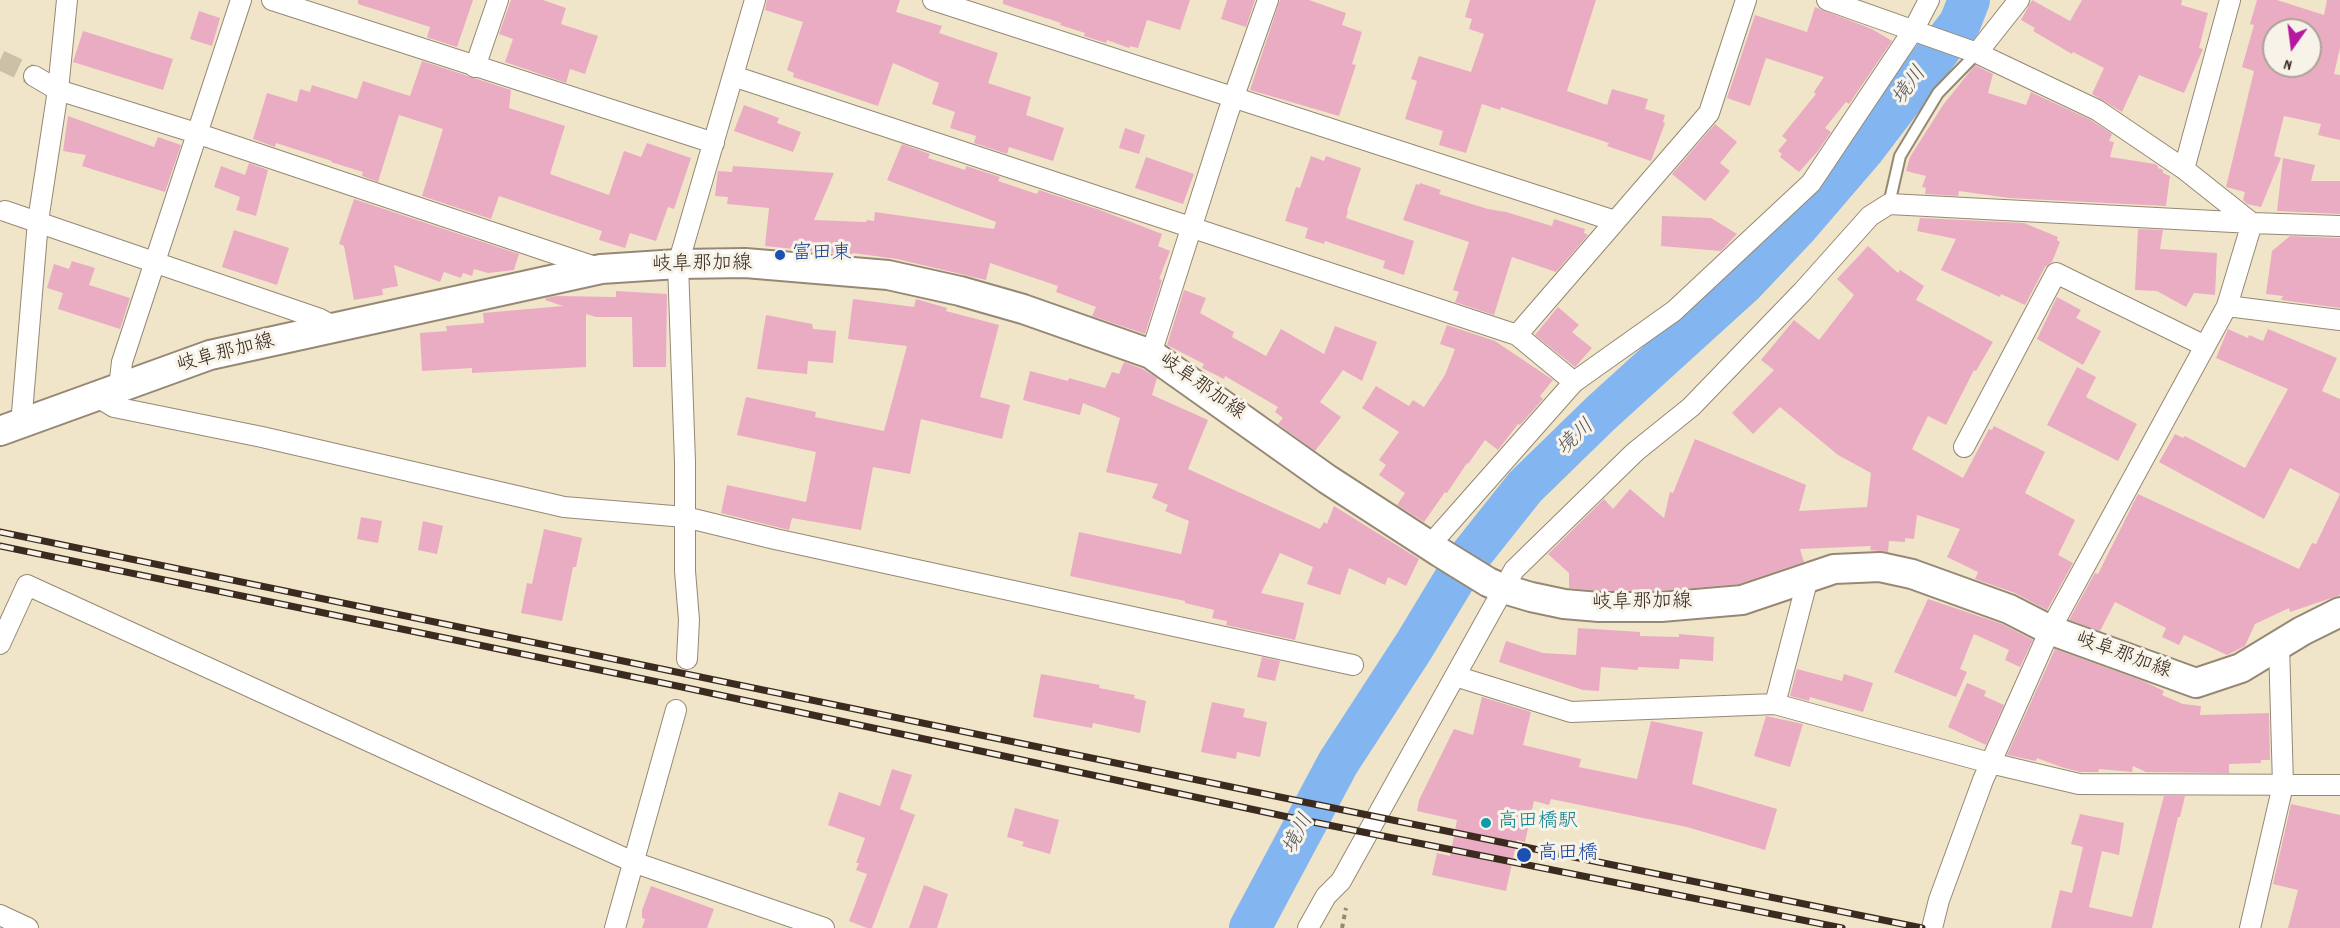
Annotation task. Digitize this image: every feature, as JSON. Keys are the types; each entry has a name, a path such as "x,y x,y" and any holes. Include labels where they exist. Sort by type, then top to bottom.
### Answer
{"main road":[{"name":"岐阜那加線","path":"10,428 210,355 601,269 678,264 745,264 888,276 960,291 1023,309 1151,354 1327,479 1435,549 1496,585 1568,604 1599,607 1661,607 1742,600 1834,569 1880,567 1912,574 2009,609 2050,630 2196,683 2241,668 2340,612"}],"street":[{"path":"10,428 58,90 67,0"},
{"path":"241,0 122,362 107,392 114,406 262,437 564,507 685,517 787,542 1353,665"},
{"path":"272,0 714,143"},
{"path":"475,67 498,0"},
{"path":"687,659 689,620 685,571 685,462 678,264 755,0"},
{"path":"933,0 1615,221"},
{"path":"1151,354 1268,0"},
{"path":"1517,335 1709,113 1746,0"},
{"path":"1827,0 1977,53 2097,110 2184,169 2252,223"},
{"path":"1435,549 1574,382 1674,311 1811,183 1915,30 1929,0"},
{"path":"1977,53 2019,0"},
{"path":"2184,169 2230,0"},
{"path":"34,76 58,90 196,133 601,269"},
{"path":"733,76 1517,335 1574,382"},
{"path":"1308,928 1326,896 1341,881 1455,676 1496,585 1635,452 1691,406 1803,291 1870,216 1889,204 2340,226"},
{"path":"6,211 320,319 337,328"},
{"path":"1932,928 1939,900 1990,763 2050,630 2227,306 2252,223"},
{"path":"1964,447 2056,273 2205,346"},
{"path":"2227,306 2340,320"},
{"path":"1775,704 1808,578"},
{"path":"0,644 27,585 633,862 824,928"},
{"path":"2250,928 2283,785 2279,645"},
{"path":"1455,676 1571,712 1775,704 1990,763 2079,784 2340,785"},
{"path":"615,928 676,710"},
{"path":"0,915 28,928"}],"lane":[{"path":"1889,204 1900,156 1938,93 1977,53"}],"building":[{"path":"358,0 473,0 457,47 427,37 430,27 358,4"},
{"path":"511,0 543,0 566,8 561,24 598,36 585,74 570,69 566,83 505,62 513,39 499,34"},
{"path":"767,0 900,0 896,12 942,26 939,33 998,53 988,83 1031,97 1026,115 1064,128 1053,161 1009,147 1007,154 974,143 976,136 950,128 955,112 932,104 939,83 893,63 878,106 793,77 794,73 787,70 803,22 765,10"},
{"path":"1003,0 1190,0 1180,30 1147,20 1138,48 1130,46 1129,48 1107,40 1106,43 1084,36 1085,33 1060,25 1061,23 1003,4"},
{"path":"1227,0 1255,0 1246,27 1221,19"},
{"path":"1280,0 1309,0 1346,13 1342,25 1362,32 1352,64 1356,65 1339,116 1250,90"},
{"path":"1470,0 1596,0 1567,91 1607,105 1612,89 1648,99 1645,109 1665,115 1663,122 1665,123 1651,161 1607,146 1609,143 1501,107 1500,110 1482,104 1466,153 1439,145 1443,131 1405,119 1417,81 1411,79 1419,56 1471,72 1484,34 1469,29 1472,19 1465,17"},
{"path":"2032,0 2070,21 2082,0 2182,0 2181,5 2208,13 2199,48 2203,49 2184,93 2139,75 2122,112 2092,94 2104,68 2073,52 2072,54 2033,31 2035,28 2021,20"},
{"path":"2257,0 2277,0 2324,15 2327,0 2340,0 2340,48 2334,74 2340,75 2340,140 2318,135 2321,124 2284,116 2274,156 2281,158 2261,207 2247,204 2243,200 2245,192 2226,187 2254,71 2242,67 2254,25 2250,24"},
{"path":"1815,7 1872,29 1892,41 1849,104 1846,102 1825,128 1831,132 1799,172 1780,157 1782,154 1778,151 1787,140 1782,136 1816,94 1814,92 1824,77 1766,58 1750,106 1727,98 1755,15 1807,32"},
{"path":"199,11 220,18 212,46 190,39"},
{"path":"83,31 173,59 163,90 73,62"},
{"path":"422,61 511,90 509,108 565,126 550,174 609,195 624,151 641,157 647,143 691,158 674,209 668,207 656,241 630,233 625,248 599,240 602,231 499,196 491,219 422,196 443,129 399,115 378,182 362,176 363,172 332,161 276,143 275,147 253,139 267,93 297,102 300,89 310,92 312,85 357,99 363,81 410,96"},
{"path":"1975,65 1993,74 1988,93 2026,105 2031,92 2091,120 2112,134 2109,141 2114,142 2110,157 2158,166 2163,173 2170,176 2166,206 2009,198 1959,191 1958,196 1925,194 1926,188 1922,187 1926,176 1906,171 1910,157 1943,105"},
{"path":"744,105 779,118 777,123 801,132 793,152 734,131"},
{"path":"68,116 154,147 158,137 181,145 165,192 82,166 86,155 63,151"},
{"path":"1715,124 1737,142 1720,163 1730,171 1705,201 1672,174"},
{"path":"1125,128 1145,135 1139,154 1119,148"},
{"path":"902,144 930,154 928,158 965,170 966,166 1000,177 998,181 1037,194 1039,190 1162,234 1158,246 1170,251 1159,279 1162,280 1145,334 1092,316 1096,307 1056,292 1058,286 990,263 986,280 897,259 765,246 769,208 727,204 728,197 715,196 718,171 732,172 733,166 834,173 814,220 874,221 875,212 994,229 996,222 887,180"},
{"path":"1311,156 1324,161 1326,156 1361,168 1346,218 1414,241 1404,275 1383,268 1385,261 1325,241 1324,244 1305,238 1308,228 1285,221 1296,187 1300,188"},
{"path":"1146,157 1194,174 1183,204 1135,188"},
{"path":"2283,158 2315,165 2311,181 2340,181 2340,214 2277,211"},
{"path":"249,163 268,170 256,216 236,210 240,197 214,187 221,166 245,175"},
{"path":"1420,183 1441,190 1439,194 1488,209 1552,226 1554,219 1585,229 1584,233 1588,235 1556,272 1512,257 1494,315 1455,302 1459,292 1453,290 1469,242 1403,220 1416,184"},
{"path":"354,199 519,254 514,270 488,273 474,269 472,276 463,273 461,278 444,272 440,282 394,265 398,286 382,289 383,295 354,300 344,246 339,244"},
{"path":"1662,216 1711,218 1737,234 1721,251 1661,246"},
{"path":"1920,218 2024,223 2058,237 2057,240 2060,242 2052,262 2045,267 2025,305 2001,294 2000,297 1941,270 1956,239 1917,231"},
{"path":"2138,229 2163,230 2160,249 2217,253 2215,295 2194,293 2186,307 2157,291 2135,290"},
{"path":"234,230 289,248 277,285 222,267"},
{"path":"2290,236 2340,238 2340,308 2281,300 2283,296 2266,294 2272,251"},
{"path":"1868,246 1898,273 1900,270 1924,286 1916,300 1993,342 1976,371 1974,370 1946,425 1928,416 1912,449 1963,478 1989,429 1992,430 1994,426 2045,452 2025,493 2075,520 2058,555 2073,563 2047,610 2015,593 1975,579 1978,572 1947,557 1960,529 1917,515 1914,539 1905,538 1905,542 1889,541 1888,552 1870,550 1871,546 1800,549 1804,562 1739,584 1660,591 1600,591 1569,588 1569,573 1548,554 1604,499 1613,509 1630,489 1664,518 1670,492 1673,493 1695,439 1806,485 1799,511 1867,507 1871,473 1838,455 1780,407 1753,434 1732,413 1774,370 1761,360 1794,320 1819,340 1854,295 1837,279"},
{"path":"72,261 95,268 89,285 130,298 120,329 58,309 63,293 47,288 54,264 69,269"},
{"path":"1184,290 1206,298 1200,313 1234,332 1232,337 1266,356 1281,329 1324,354 1335,326 1377,342 1362,381 1343,370 1320,402 1341,417 1315,451 1278,424 1283,418 1275,412 1278,407 1225,376 1224,379 1202,368 1204,364 1167,345"},
{"path":"616,291 667,294 666,367 633,367 632,317 596,317 586,314 586,367 472,373 472,368 422,371 420,333 447,331 446,326 484,323 483,313 563,306 545,300 546,298 556,296 616,297"},
{"path":"2057,297 2081,310 2076,318 2101,331 2083,365 2037,339"},
{"path":"853,299 914,307 916,299 947,308 946,311 999,325 980,397 1010,405 1002,439 921,419 910,474 873,467 861,530 792,518 789,530 721,513 727,485 806,502 816,452 737,435 746,397 816,412 815,417 884,431 907,346 848,339"},
{"path":"1558,307 1579,325 1572,332 1592,348 1575,367 1535,335"},
{"path":"766,315 812,324 813,329 836,331 833,363 808,361 807,374 757,369"},
{"path":"1447,325 1495,341 1553,380 1540,396 1543,399 1520,425 1518,424 1498,450 1485,440 1424,522 1397,505 1405,493 1379,475 1386,465 1379,460 1399,432 1362,408 1376,386 1409,406 1413,400 1424,407 1445,375 1455,349 1440,344"},
{"path":"2228,329 2248,338 2249,335 2263,341 2268,329 2337,358 2322,391 2340,399 2340,494 2290,468 2264,519 2159,462 2175,434 2183,438 2185,436 2245,468 2288,389 2216,358"},
{"path":"1124,362 1143,369 1157,378 1152,395 1208,420 1188,469 1320,529 1324,522 1327,524 1334,506 1419,559 1406,586 1388,577 1385,585 1349,568 1340,595 1307,584 1313,567 1280,553 1261,593 1304,603 1295,640 1226,625 1227,621 1212,618 1214,610 1185,603 1185,601 1070,576 1079,532 1181,554 1189,521 1165,511 1168,505 1152,498 1158,484 1106,472 1120,418 1083,403 1080,415 1023,400 1030,371 1105,388 1112,372 1119,374"},
{"path":"2077,367 2096,377 2086,397 2137,424 2118,461 2047,425"},
{"path":"2138,494 2299,569 2312,543 2316,544 2340,494 2340,595 2290,612 2289,608 2255,624 2245,646 2227,655 2184,635 2179,645 2162,637 2166,628 2115,602 2100,631 2069,620 2095,573 2098,574"},
{"path":"361,517 382,521 378,543 357,539"},
{"path":"423,521 443,526 437,554 418,550"},
{"path":"544,529 582,538 576,567 573,567 562,621 521,613 527,583 532,584"},
{"path":"1928,599 2002,624 2033,640 2020,667 2005,660 2009,650 1974,634 1960,669 1967,672 1956,697 1894,672"},
{"path":"1578,628 1640,632 1640,636 1679,637 1679,634 1714,637 1713,661 1680,659 1679,669 1638,667 1638,670 1601,667 1599,691 1583,690 1499,662 1506,641 1543,653 1576,655"},
{"path":"2055,649 2143,681 2164,691 2162,695 2183,704 2201,706 2200,715 2269,713 2270,760 2261,760 2261,763 2229,764 2229,773 2146,772 2133,766 2132,772 2099,769 2098,772 2080,772 2037,758 2036,761 2007,755"},
{"path":"1262,657 1280,661 1275,681 1257,677"},
{"path":"1797,669 1842,681 1844,674 1873,683 1863,712 1810,697 1809,701 1790,696"},
{"path":"1041,674 1100,685 1099,688 1135,695 1134,698 1146,701 1140,733 1093,723 1092,728 1033,717"},
{"path":"1967,683 1986,691 1984,696 2004,705 1986,745 1948,727"},
{"path":"1482,697 1531,712 1523,745 1581,759 1579,767 1637,779 1651,721 1703,732 1692,784 1777,809 1765,850 1687,827 1551,799 1549,805 1534,801 1525,842 1517,840 1506,891 1432,875 1437,853 1450,856 1457,820 1417,811 1419,800 1454,729 1473,735"},
{"path":"1212,702 1245,709 1243,717 1267,722 1260,757 1237,752 1236,759 1201,752"},
{"path":"1766,716 1803,724 1790,767 1754,756"},
{"path":"892,769 912,775 900,809 915,815 872,928 867,928 849,921 867,874 856,870 859,863 856,863 865,838 828,825 839,792 880,806"},
{"path":"2164,796 2185,796 2152,928 2051,928 2060,890 2072,893 2083,847 2071,844 2080,814 2124,823 2119,855 2102,851 2089,907 2132,917"},
{"path":"2291,804 2340,815 2340,928 2288,928 2298,890 2273,884"},
{"path":"1015,808 1059,820 1050,854 1022,846 1024,842 1007,837"},
{"path":"924,885 948,894 937,928 909,928"},
{"path":"651,886 714,909 707,928 642,928 645,919 642,918 642,910"}],"waterway":[{"name":"境川","path":"1250,928 1338,763 1414,646 1463,565 1525,487 1601,413 1743,284 1797,227 1864,149 1960,23 1969,0"}],"tunnel":[{"path":"0,60 34,76"}],"railway":[{"path":"0,532 1922,928"},
{"path":"0,546 682,687 1288,817 1842,928"}],"place":[{"name":"富田東","path":"780,255"},
{"name":"高田橋駅","path":"1486,823"},
{"name":"高田橋","path":"1524,855"}]}
